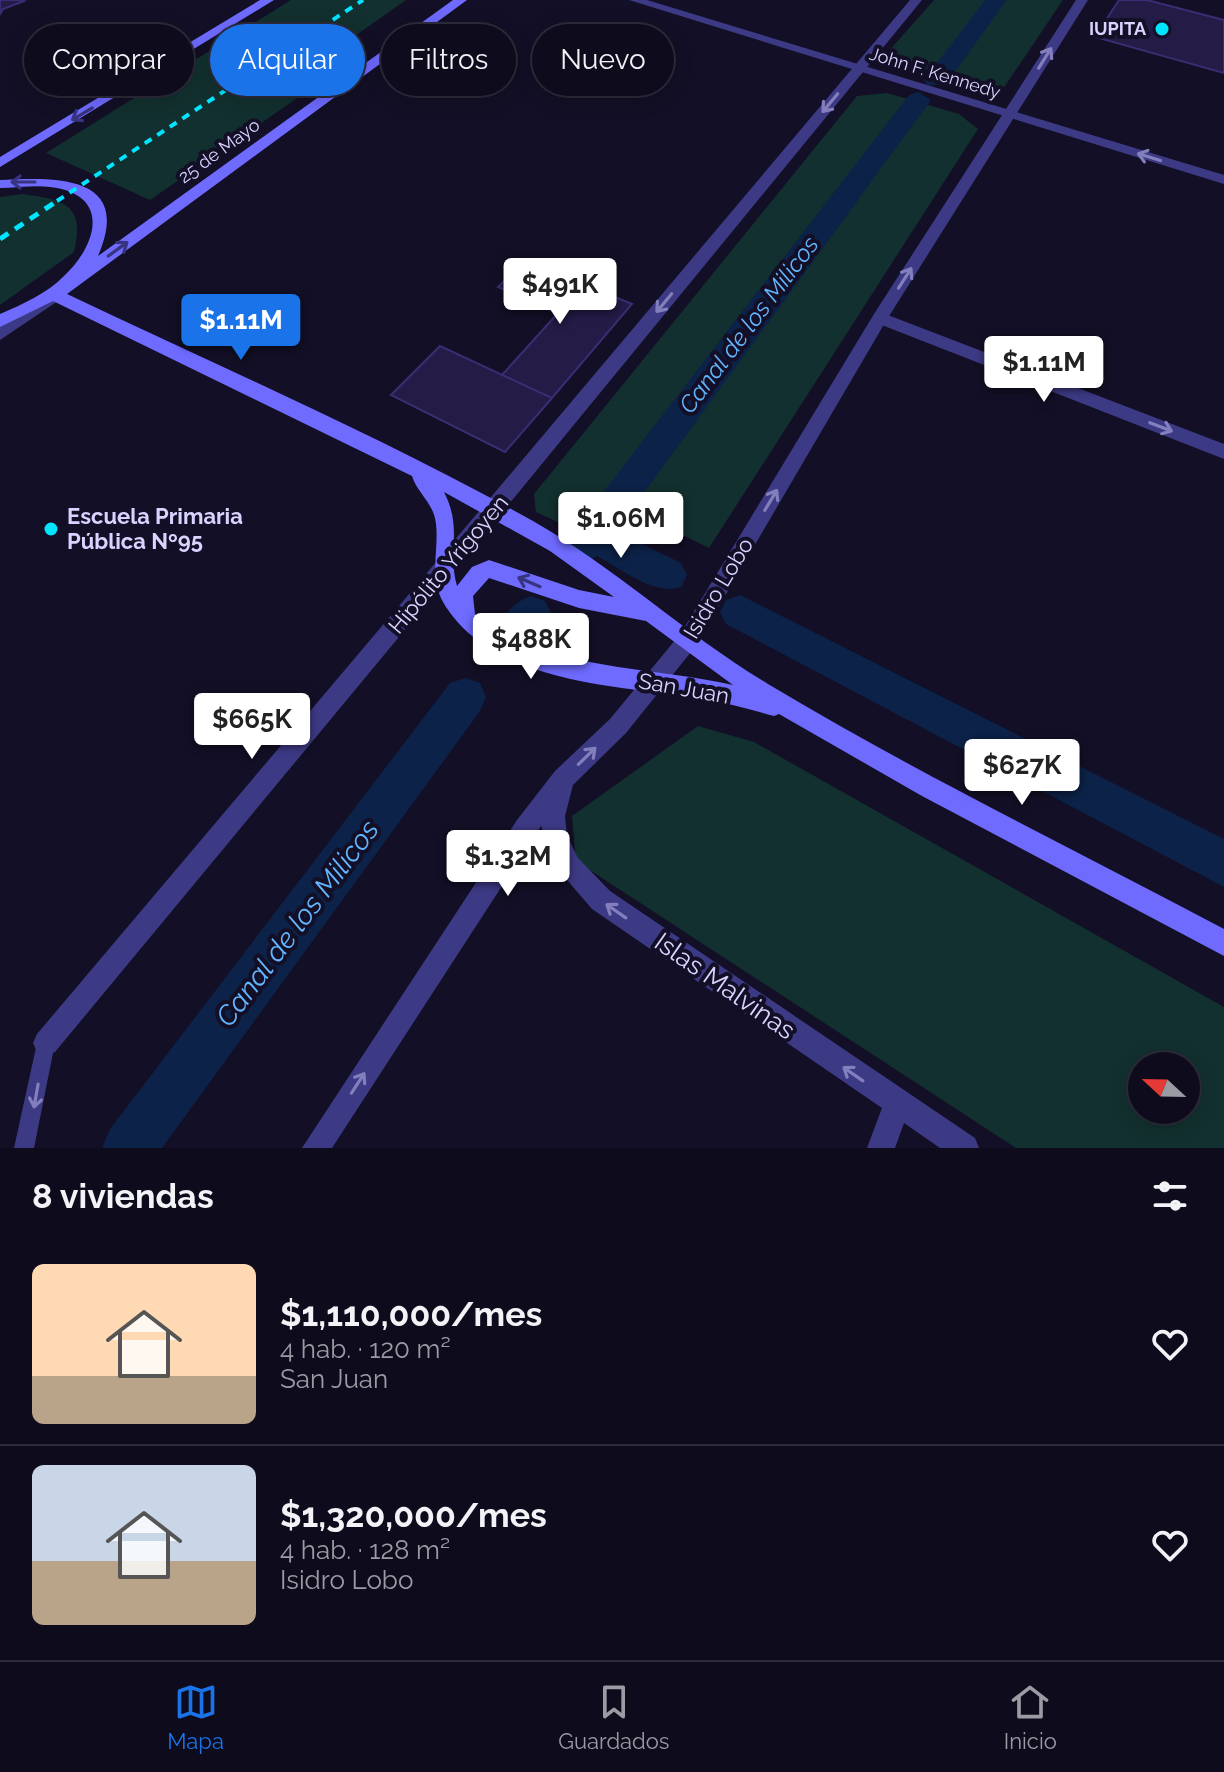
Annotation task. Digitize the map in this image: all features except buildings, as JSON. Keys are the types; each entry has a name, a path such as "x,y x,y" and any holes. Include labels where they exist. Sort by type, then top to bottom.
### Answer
{"main road":[{"path":"0,163 268,0"},
{"name":"25 de Mayo","path":"55,295 461,0"},
{"path":"0,184 55,183 79,188 101,212 100,243 89,261 55,295 0,321"},
{"name":"San Juan","path":"55,295 493,509 604,575 688,640 797,712 1224,943"},
{"name":"San Juan","path":"410,466 438,494 447,518 445,567 450,595 465,618 490,638 534,659 654,683 709,690 797,712"},
{"path":"465,618 463,594 479,573 489,569 579,599 630,606 658,615"}],"street":[{"name":"John F. Kennedy","path":"635,0 1224,180"},
{"name":"Hipólito Yrigoyen","path":"46,1043 916,0"},
{"name":"Isidro Lobo","path":"316,1148 525,828 563,779 618,726 688,640 880,318 1082,0"},
{"name":"25 de Mayo","path":"0,334 55,295"},
{"path":"880,318 1224,452"},
{"name":"Islas Malvinas","path":"563,779 553,823 559,848 575,876 601,900 897,1105 965,1148"},
{"path":"881,1148 897,1105"}],"lane":[{"name":"Hipólito Yrigoyen","path":"24,1148 46,1043"}],"green space":[{"path":"291,0 406,0 365,29 365,24 253,24"},
{"path":"934,0 1063,0 1003,89 889,60 887,53"},
{"path":"210,51 210,96 300,96 150,200 46,153 137,96 194,96 194,61"},
{"path":"887,93 959,114 978,129 709,548 612,500 585,535 536,512 534,494 857,96"},
{"path":"23,194 51,199 69,208 77,224 74,252 0,305 0,197"},
{"path":"698,726 754,742 1224,1007 1224,1148 1016,1148 576,861 572,816"}],"waterway":[{"name":"Canal de los Milicos","path":"936,80 996,0"},
{"name":"Canal de los Milicos","path":"581,549 918,100"},
{"path":"592,536 668,575"},
{"path":"740,612 1224,864"},
{"name":"Canal de los Milicos","path":"518,629 531,613"},
{"name":"Canal de los Milicos","path":"129,1148 465,697"}],"railway":[{"path":"57,201 363,0"},
{"path":"0,239 57,201"}],"place":[{"name":"IUPITA","path":"1162,29"},
{"name":"Escuela Primaria Pública Nº95","path":"51,529"}]}
